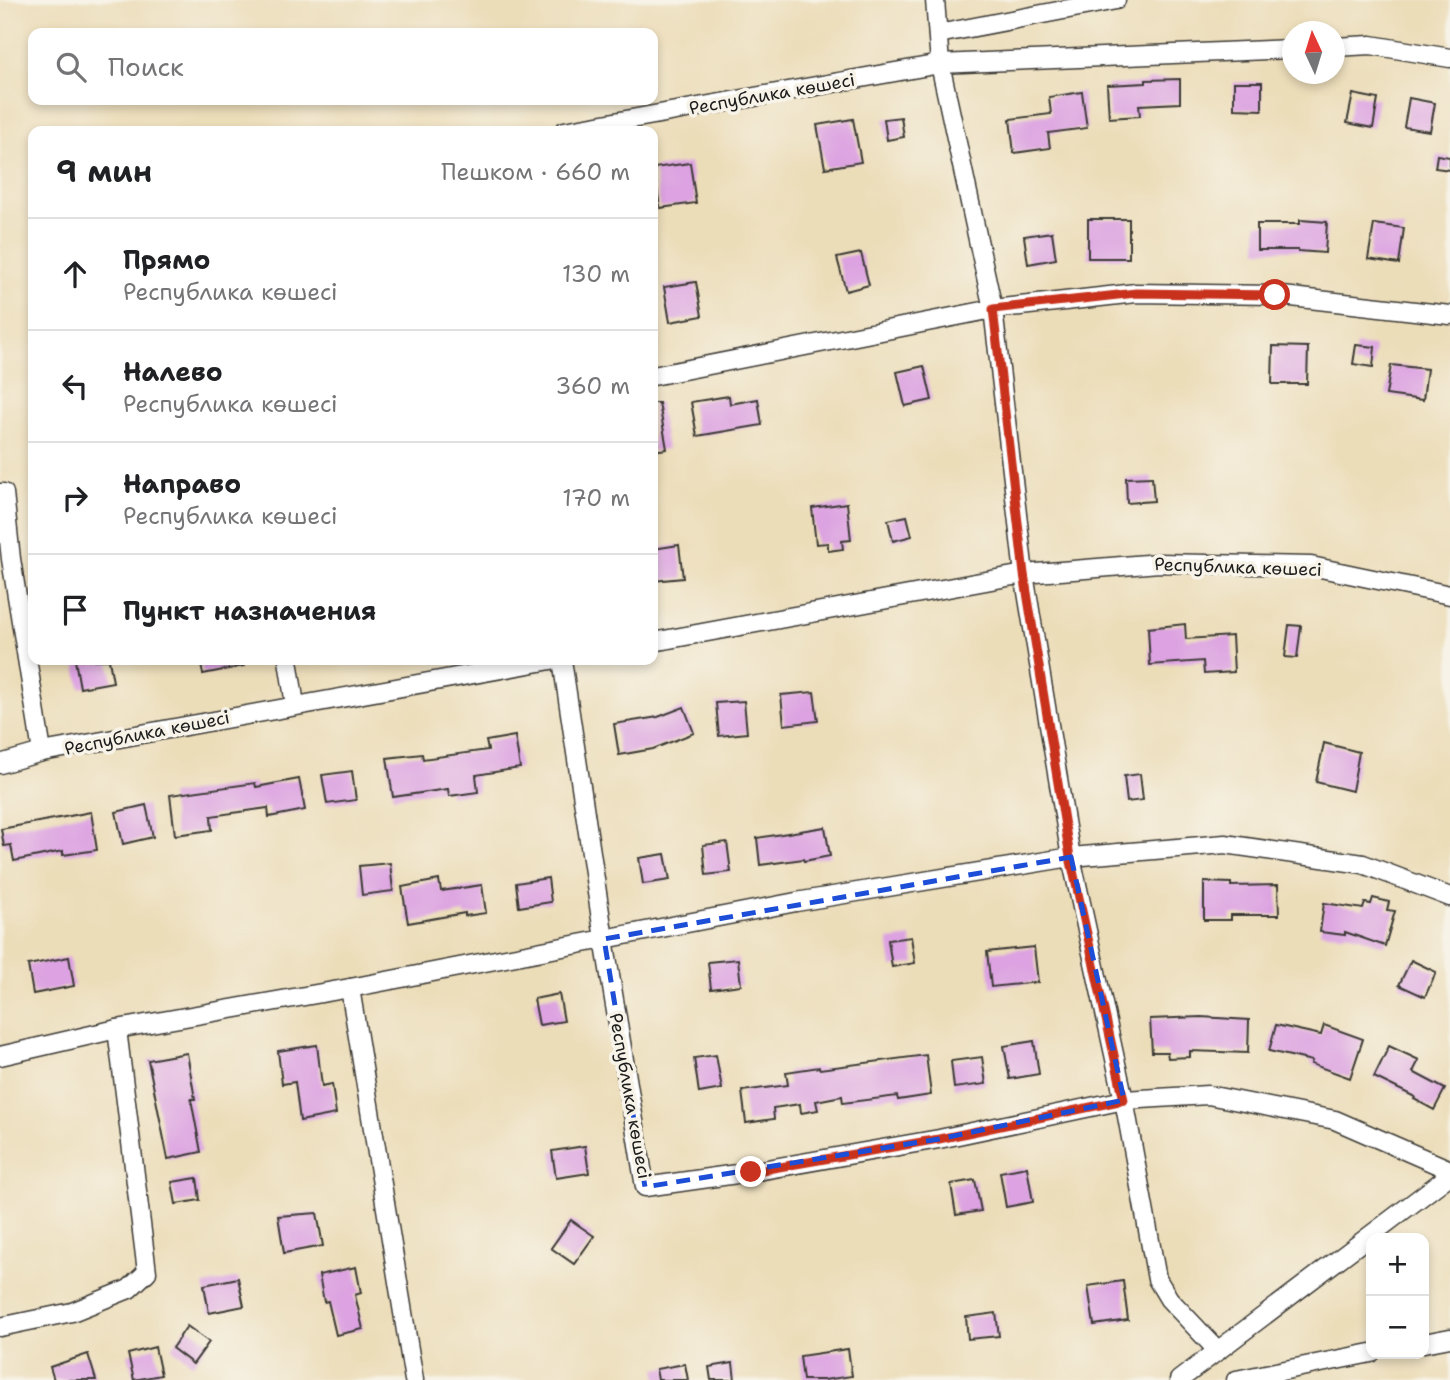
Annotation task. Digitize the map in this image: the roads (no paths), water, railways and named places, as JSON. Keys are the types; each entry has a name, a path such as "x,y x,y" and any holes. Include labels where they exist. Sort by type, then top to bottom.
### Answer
{"street":[{"path":"935,0 940,64 993,309 1024,574 1070,857 1124,1100 1157,1279 1168,1299 1218,1351"},
{"path":"938,34 1116,0"},
{"path":"1345,47 1371,46 1450,58"},
{"name":"Республика көшесі","path":"592,126 940,64 1282,49"},
{"path":"658,375 993,309 1136,293 1275,295 1450,315"},
{"path":"0,493 4,493 28,662"},
{"name":"Республика көшесі","path":"658,641 1024,574 1159,563 1311,566 1450,595"},
{"path":"28,665 42,752"},
{"path":"289,665 295,705"},
{"name":"Республика көшесі","path":"0,765 42,752 523,665"},
{"name":"Республика көшесі","path":"563,665 645,1187 751,1172 939,1139 1124,1100 1208,1095 1335,1120 1450,1170"},
{"path":"0,1056 117,1029 350,988 796,902 1070,857 1225,844 1363,864 1450,897"},
{"path":"350,988 414,1380"},
{"path":"0,1327 72,1312 129,1289 147,1272 117,1029"},
{"path":"1179,1380 1450,1175"},
{"path":"1429,1342 1450,1338"},
{"path":"1236,1380 1366,1354"}]}
